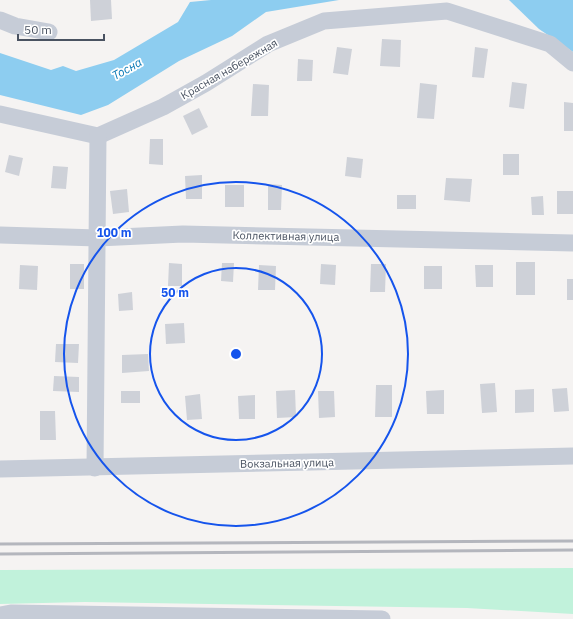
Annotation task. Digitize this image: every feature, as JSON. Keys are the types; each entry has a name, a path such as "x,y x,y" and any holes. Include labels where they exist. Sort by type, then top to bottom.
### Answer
{"street":[{"name":"Красная набережная","path":"98,136 163,107 206,83 268,44 324,21 447,11 550,44 573,63"},
{"path":"0,20 15,26 49,32"},
{"path":"0,114 98,136 95,468"},
{"name":"Коллективная улица","path":"0,235 98,238 183,234 573,243"},
{"name":"Вокзальная улица","path":"0,469 573,456"},
{"path":"0,616 12,613 382,619"}],"green space":[{"path":"573,568 573,614 467,608 85,602 0,604 0,570"}],"water":[{"name":"Тосна","path":"211,0 339,0 266,12 232,36 179,61 108,105 81,115 0,95 0,53 51,70 63,66 76,71 114,60 178,22 190,2"},
{"path":"509,0 573,0 573,52 539,29"}],"building":[{"path":"90,0 111,0 112,19 91,21"},
{"path":"382,39 401,40 400,67 380,66"},
{"path":"337,47 352,49 348,75 333,73"},
{"path":"475,47 488,49 484,78 472,77"},
{"path":"298,59 313,60 312,81 297,81"},
{"path":"512,82 527,84 524,109 509,107"},
{"path":"420,83 437,85 434,119 417,118"},
{"path":"253,84 269,85 268,116 251,116"},
{"path":"564,102 573,103 573,131 564,131"},
{"path":"199,108 208,127 192,135 183,116"},
{"path":"150,139 163,139 163,165 149,164"},
{"path":"503,154 519,154 519,175 503,175"},
{"path":"9,155 23,158 19,176 5,172"},
{"path":"347,157 363,159 361,178 345,176"},
{"path":"53,166 68,167 66,189 51,188"},
{"path":"202,175 202,199 186,199 185,176"},
{"path":"446,178 472,179 470,202 444,200"},
{"path":"268,184 282,185 281,210 268,210"},
{"path":"225,185 244,185 244,207 225,207"},
{"path":"127,189 129,212 113,214 110,191"},
{"path":"557,191 573,191 573,214 557,214"},
{"path":"397,195 416,195 416,209 397,209"},
{"path":"543,196 544,215 532,215 531,197"},
{"path":"516,262 535,262 535,295 516,295"},
{"path":"169,263 182,264 182,286 168,286"},
{"path":"222,263 234,263 233,282 221,281"},
{"path":"70,264 84,264 84,289 70,289"},
{"path":"321,264 336,265 335,285 320,284"},
{"path":"371,264 386,264 385,292 370,292"},
{"path":"20,265 38,266 37,290 19,289"},
{"path":"259,265 276,266 275,290 258,290"},
{"path":"475,265 493,265 493,287 476,287"},
{"path":"424,266 442,266 442,289 424,289"},
{"path":"567,279 573,279 573,300 567,300"},
{"path":"132,292 133,310 119,311 118,294"},
{"path":"184,323 185,343 166,344 165,324"},
{"path":"56,344 79,344 78,363 55,362"},
{"path":"148,354 149,371 122,373 122,355"},
{"path":"54,376 79,377 79,392 53,391"},
{"path":"495,383 497,412 482,413 480,384"},
{"path":"376,385 392,385 392,417 375,417"},
{"path":"567,388 569,411 554,412 552,389"},
{"path":"534,389 534,412 515,413 515,390"},
{"path":"295,390 296,417 277,418 276,391"},
{"path":"444,390 444,414 427,414 426,391"},
{"path":"121,391 140,391 140,403 121,403"},
{"path":"318,391 334,391 335,417 319,418"},
{"path":"200,394 202,419 187,420 185,396"},
{"path":"255,395 255,419 239,419 238,396"},
{"path":"40,411 55,411 56,440 40,440"}],"railway":[{"path":"0,544 573,541"},
{"path":"0,554 573,550"}]}
